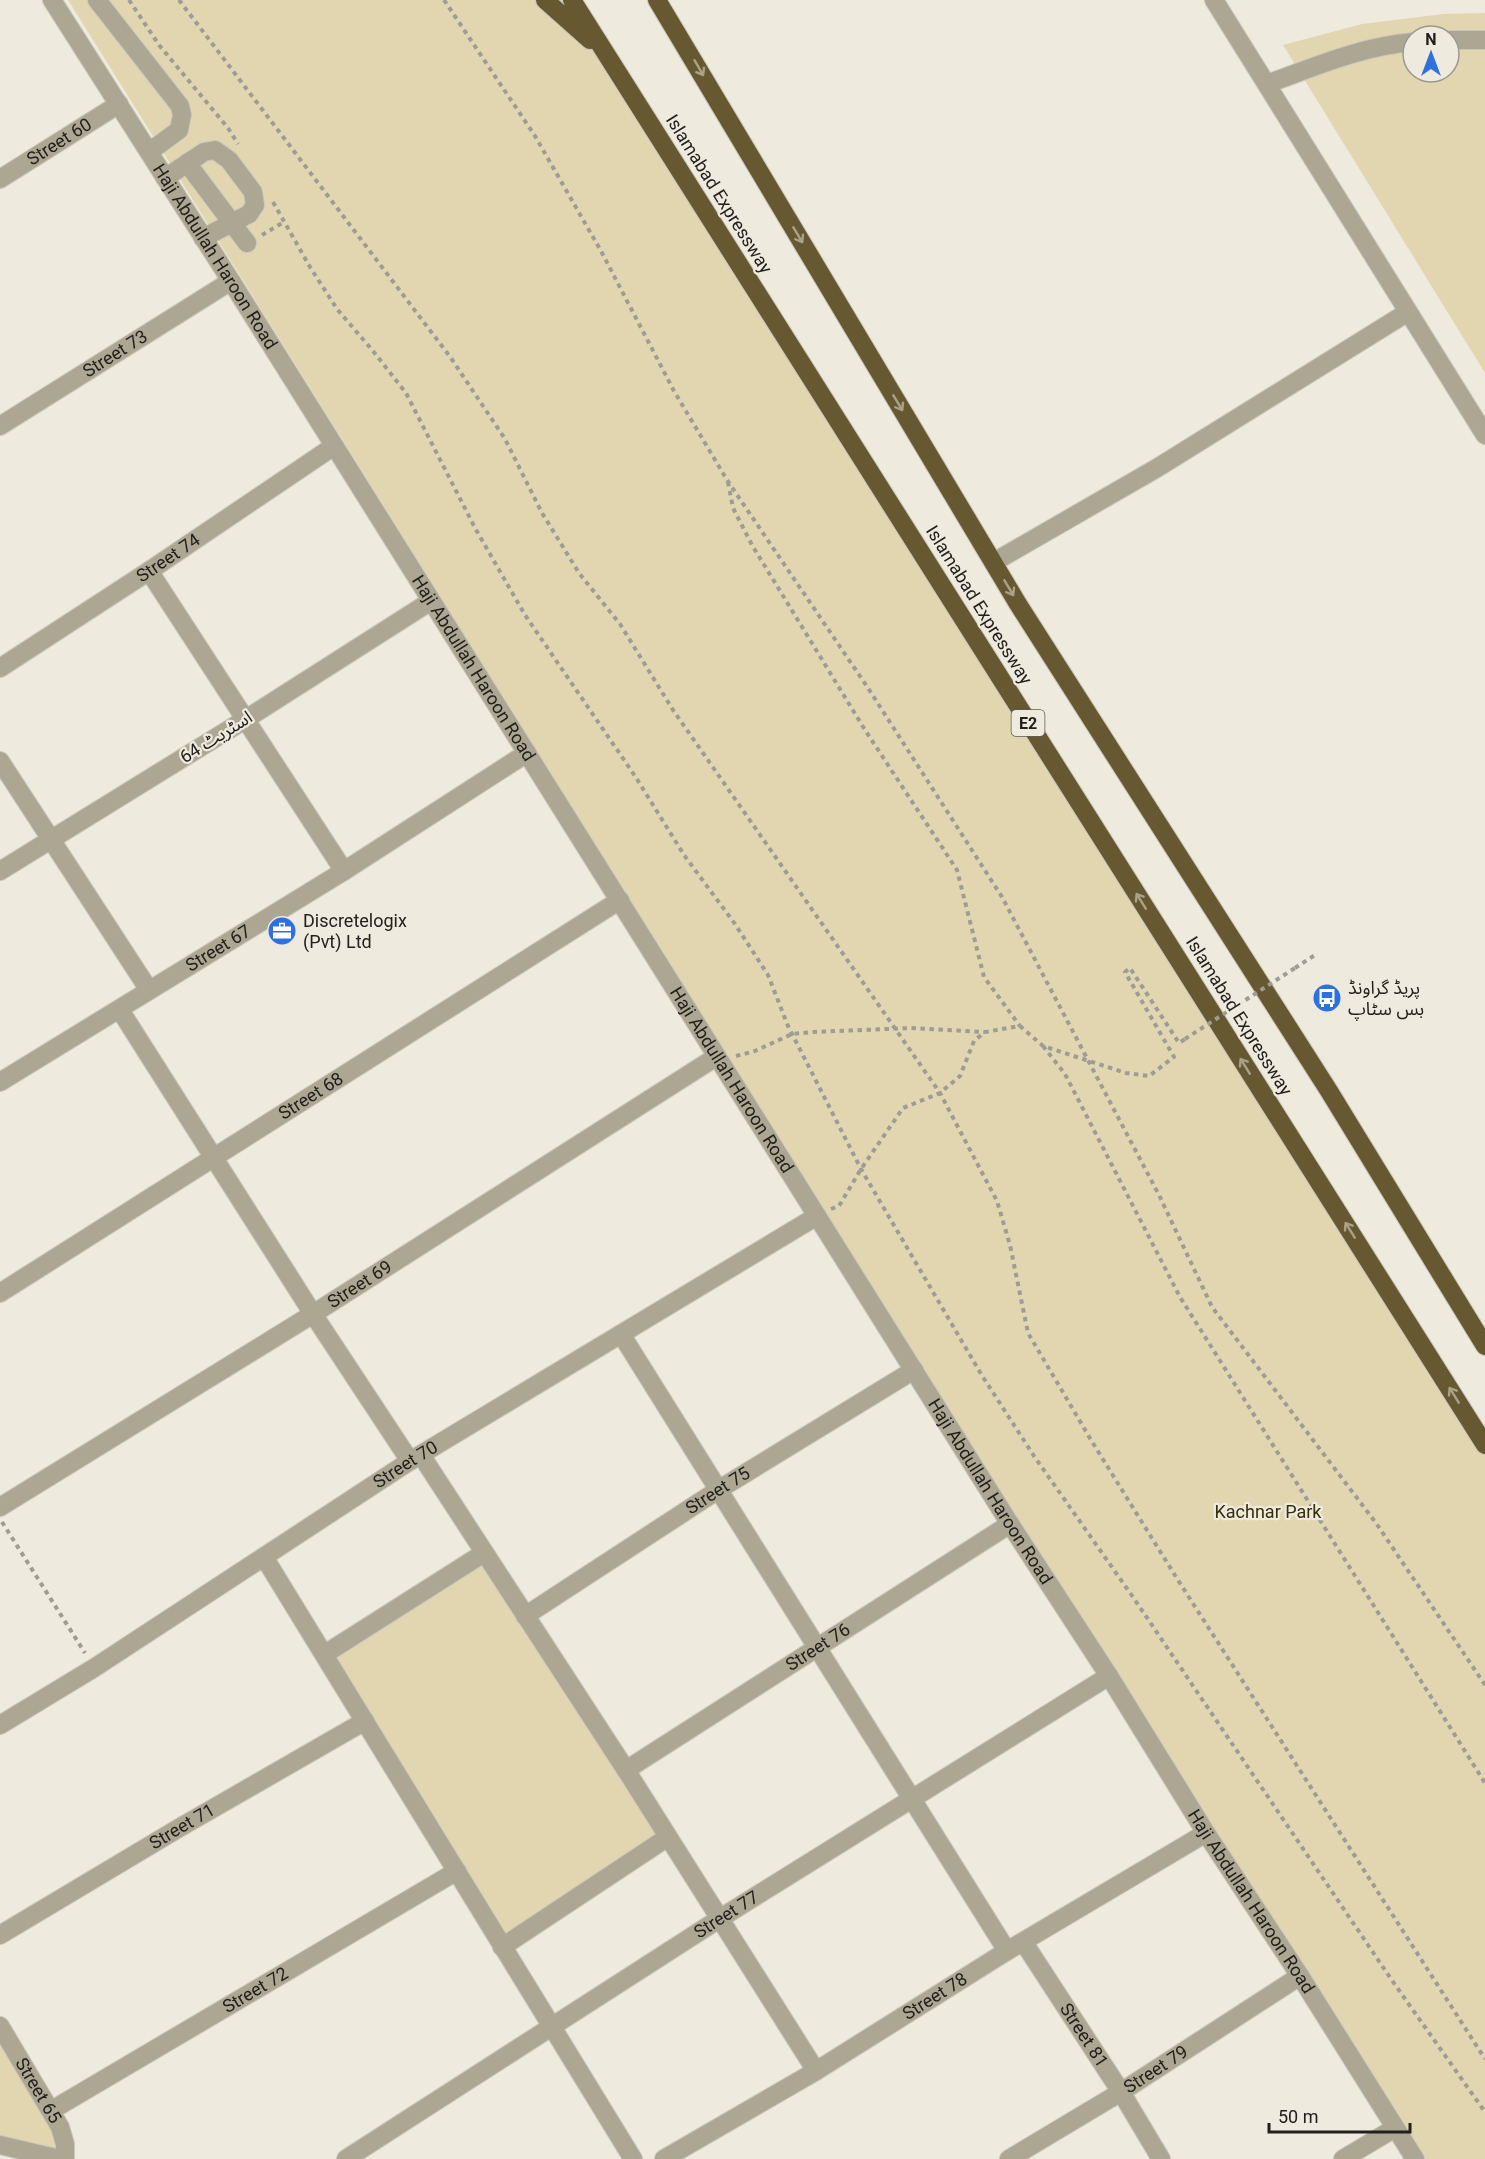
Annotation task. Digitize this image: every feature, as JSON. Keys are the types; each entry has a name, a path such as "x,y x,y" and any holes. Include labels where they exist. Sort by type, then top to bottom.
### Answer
{"highway":[{"path":"545,0 608,55"},
{"name":"Islamabad Expressway","path":"572,0 1485,1445"},
{"name":"Islamabad Expressway","path":"657,0 994,562 1329,1091 1485,1346"},
{"path":"667,0 686,46"}],"street":[{"name":"Haji Abdullah Haroon Road","path":"52,0 231,281 1010,1524 1415,2159"},
{"path":"97,0 180,106 182,115 179,130 149,152"},
{"path":"1214,0 1485,435"},
{"path":"1461,40 1485,40"},
{"path":"1267,84 1347,55 1401,44"},
{"name":"Street 60","path":"0,179 118,104"},
{"path":"165,178 210,150 220,152 229,160 253,192 255,205 253,210 233,224 203,238"},
{"path":"187,163 247,243"},
{"name":"Street 73","path":"0,426 231,281"},
{"path":"994,562 1157,468 1408,312"},
{"name":"Street 74","path":"0,668 334,446"},
{"path":"149,571 344,871"},
{"name":"اسٹریٹ 64","path":"0,872 431,601"},
{"name":"Street 67","path":"0,1082 344,871 527,753"},
{"path":"0,761 149,990"},
{"name":"Street 68","path":"0,1293 620,900"},
{"path":"120,1010 313,1314 484,1553 669,1837 816,2071"},
{"name":"Street 69","path":"0,1507 718,1060"},
{"name":"Street 70","path":"0,1725 94,1668 415,1458 817,1216"},
{"path":"621,1334 1007,1951"},
{"name":"Street 75","path":"525,1616 718,1490 914,1370"},
{"name":"Street 76","path":"626,1770 1010,1524"},
{"path":"325,1654 484,1553"},
{"path":"264,1557 633,2159"},
{"name":"Street 77","path":"346,2159 719,1919 1109,1676"},
{"name":"Street 71","path":"0,1935 365,1721"},
{"name":"Street 78","path":"664,2159 816,2071 1007,1951 1206,1833"},
{"path":"502,1947 669,1837"},
{"name":"Street 72","path":"52,2110 457,1870"},
{"name":"Street 81","path":"1024,1942 1161,2159"},
{"name":"Street 79","path":"1009,2159 1120,2092 1300,1976"},
{"name":"Street 65","path":"0,2026 52,2110 63,2135 65,2159"},
{"path":"1343,2159 1395,2128"},
{"path":"0,2145 60,2159"}],"path":[{"path":"129,0 159,45 228,128 242,150"},
{"path":"179,0 452,358 505,439 542,513 579,573 620,624 673,710 940,1093 997,1201 1010,1245 1028,1333 1169,1567 1485,2059"},
{"path":"444,0 535,136 601,251 674,391 727,480 868,688 1002,897 1159,1195 1212,1307 1376,1523 1485,1686"},
{"path":"269,195 337,309 374,351 406,393 475,528 525,615 635,776 684,855 763,966 792,1034 861,1169 981,1374 1034,1456 1485,2112"},
{"path":"247,243 285,222"},
{"path":"727,480 733,508 752,545 843,694 957,870 984,977 1020,1026 1042,1046 1065,1074 1180,1297 1485,1783"},
{"path":"1042,1046 1125,1073 1149,1076 1174,1057 1125,972 1130,968 1179,1043 1314,955"},
{"path":"718,1060 755,1051 792,1034 896,1029 986,1032 1020,1026"},
{"path":"817,1216 839,1206 861,1169 903,1108 940,1093 960,1076 974,1041 986,1032"},
{"path":"0,1519 94,1668"}],"green space":[{"name":"Kachnar Park","path":"68,0 562,0 1485,1449 1485,2159 1416,2159"},
{"path":"1485,13 1485,373 1283,45 1362,24 1443,14"},
{"path":"484,1560 659,1833 502,1936 333,1654"},
{"path":"0,2028 59,2119 59,2155 0,2142"}],"place":[{"name":"Discretelogix (Pvt) Ltd","path":"282,931"},
{"name":"پریڈ گراونڈ بس سٹاپ","path":"1327,998"}]}
